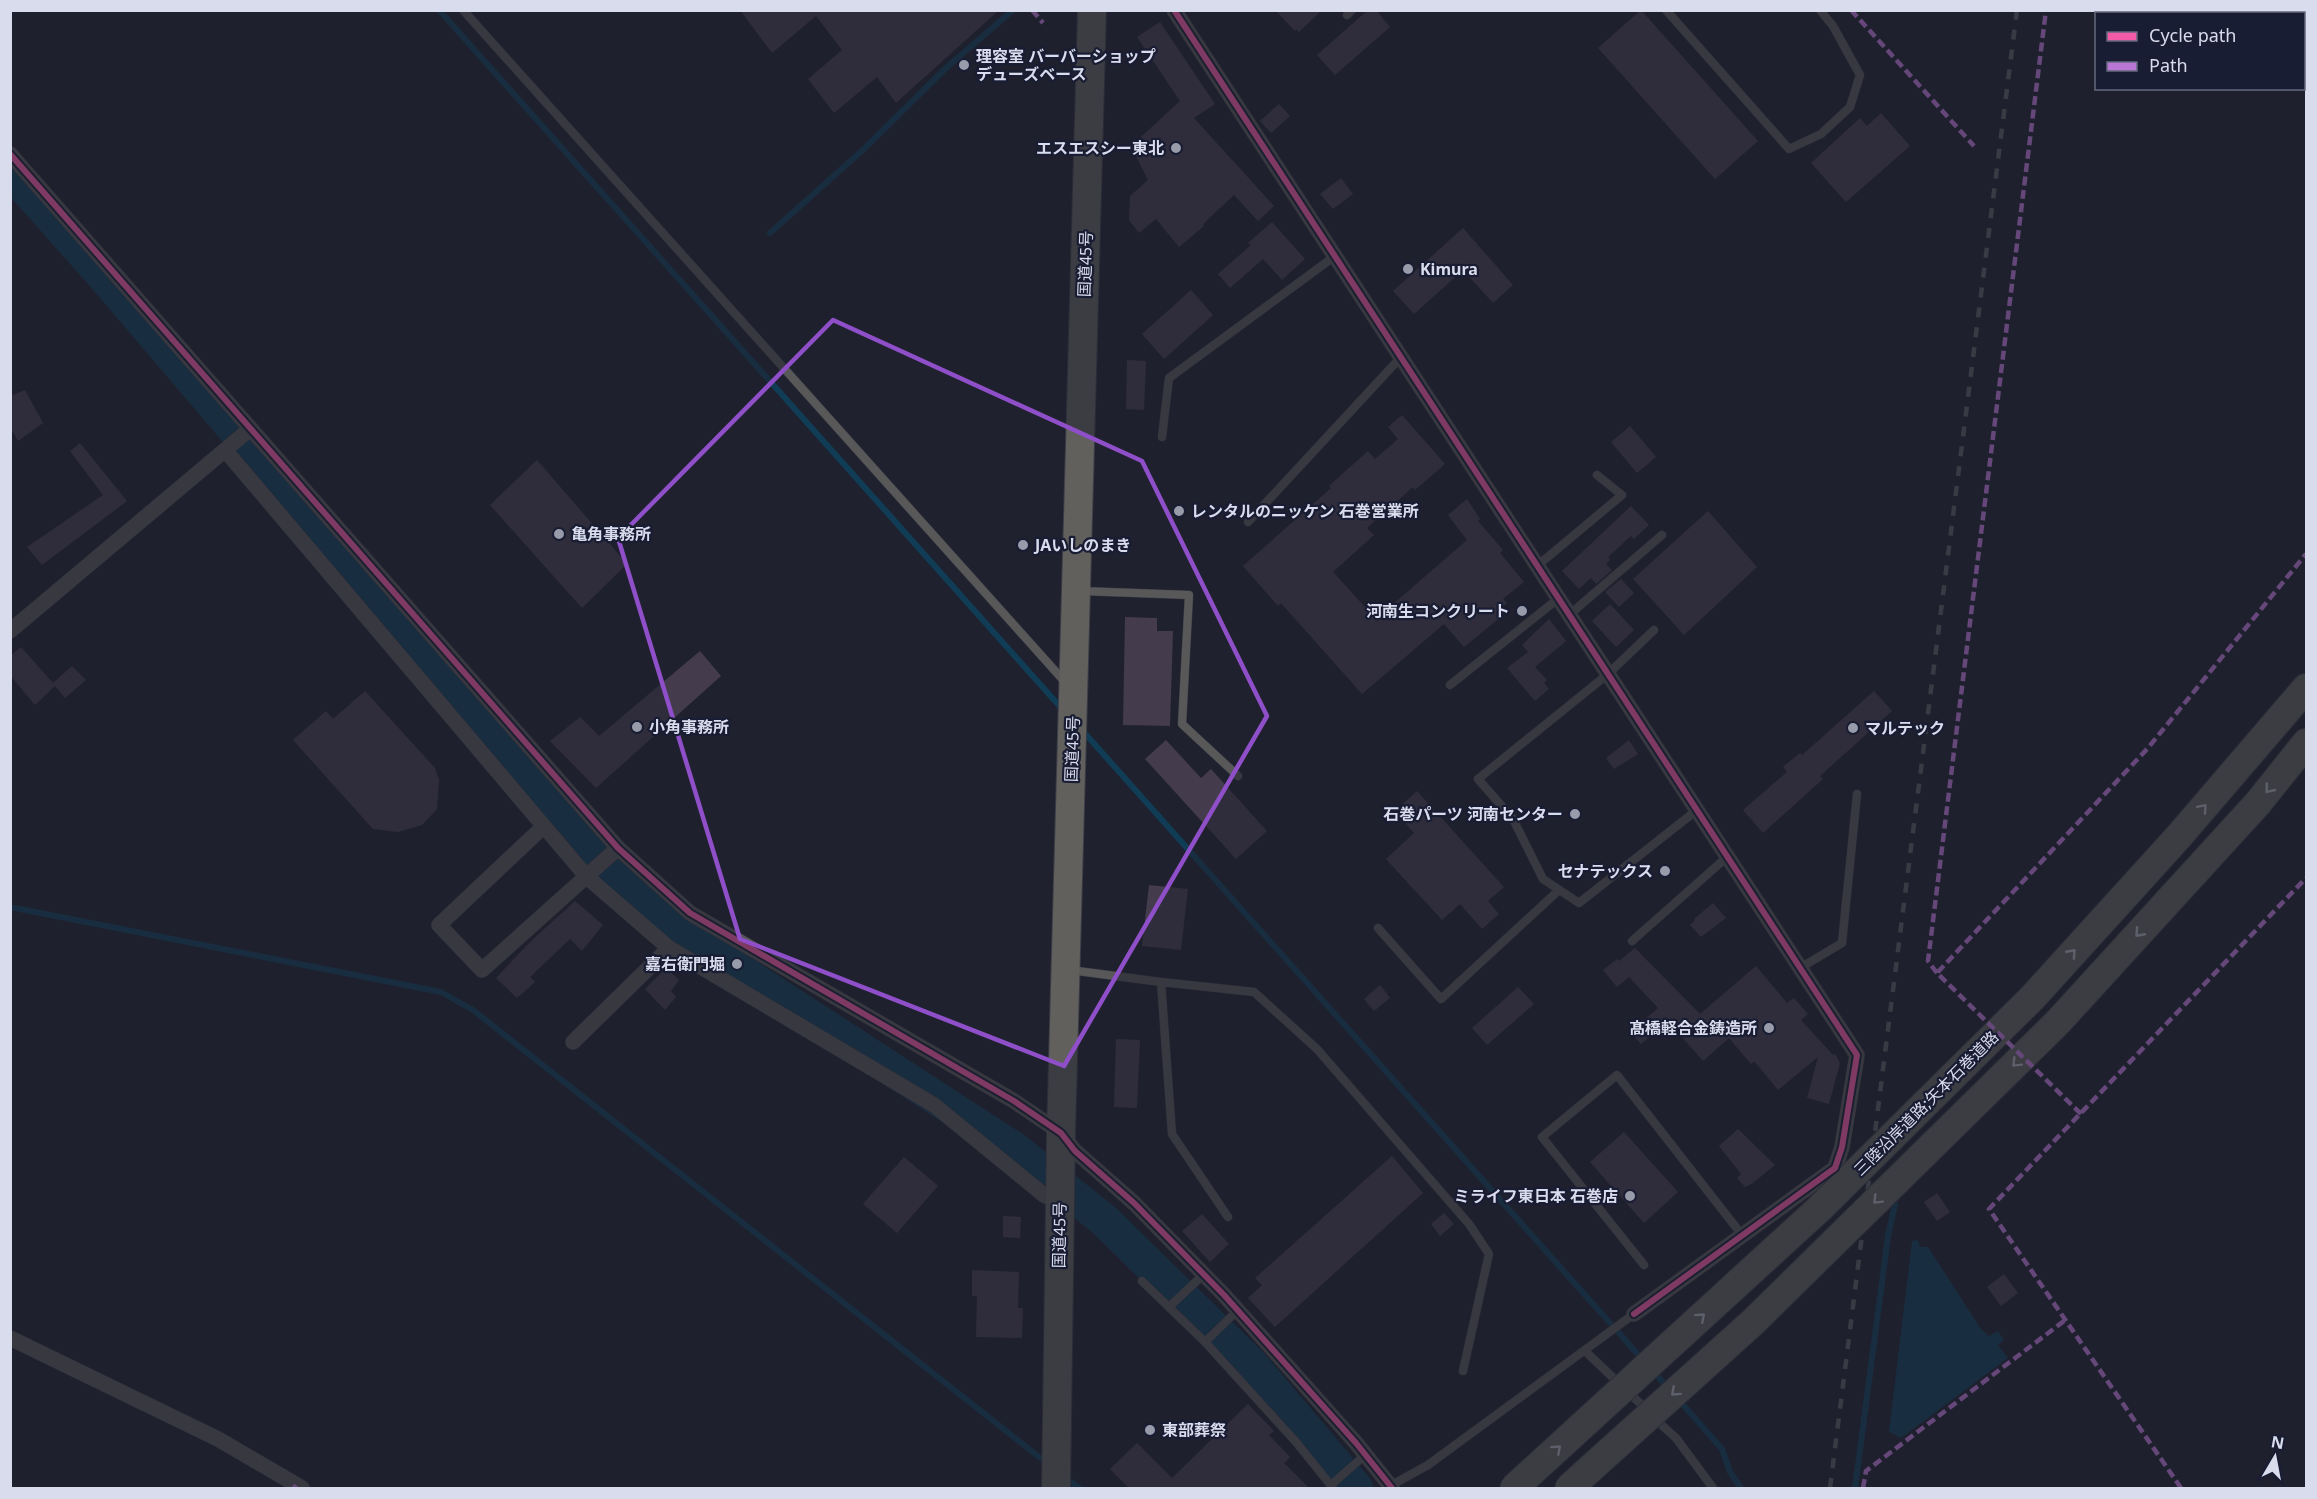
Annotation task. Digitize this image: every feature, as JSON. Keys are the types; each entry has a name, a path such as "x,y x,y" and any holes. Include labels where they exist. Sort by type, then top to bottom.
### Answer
{"highway":[{"name":"国道45号","path":"1056,1488 1061,1134 1092,10"},
{"name":"三陸沿岸道路;矢本石巻道路","path":"1514,1488 1820,1209 2033,996 2180,834 2307,688"},
{"name":"三陸沿岸道路;矢本石巻道路","path":"1569,1488 1753,1322 2058,1022 2258,803 2307,743"}],"street":[{"path":"1174,10 1857,1055 1842,1147 1834,1168 1634,1314"},
{"path":"10,154 618,848 690,913 1014,1101 1061,1134 1075,1152 1134,1203 1237,1311 1391,1487"},
{"path":"10,631 250,429"},
{"path":"228,448 587,877 669,948 934,1105 1044,1195 1060,1203"},
{"path":"543,827 439,925 482,970 618,848"},
{"path":"573,1042 669,948"},
{"path":"10,1338 218,1439 302,1488"}],"lane":[{"path":"463,10 1073,698"},
{"path":"1666,10 1789,149 1821,134 1850,107 1860,75 1833,26 1820,10"},
{"path":"1162,437 1169,378 1335,256"},
{"path":"1248,522 1401,357"},
{"path":"1537,566 1622,495 1598,476"},
{"path":"1569,615 1662,536"},
{"path":"1076,591 1189,595 1182,724 1238,776"},
{"path":"1450,685 1559,598"},
{"path":"1654,630 1608,675 1478,779 1513,819 1543,879 1579,903 1697,810"},
{"path":"1800,968 1842,943 1857,794"},
{"path":"1632,941 1727,857"},
{"path":"1378,928 1441,999 1559,890"},
{"path":"1066,970 1079,969 1161,982 1254,992 1317,1049 1468,1224 1489,1254 1463,1371"},
{"path":"1161,982 1172,1134 1228,1217"},
{"path":"1644,1265 1542,1137 1617,1075 1742,1235"},
{"path":"1169,1307 1203,1275"},
{"path":"1142,1281 1205,1342 1296,1442 1332,1487 1365,1456"},
{"path":"1205,1342 1237,1311"},
{"path":"1391,1487 1428,1465 1634,1314"},
{"path":"1585,1351 1676,1438 1713,1488"}],"highlighted area":[{"path":"833,320 1142,461 1267,716 1064,1066 740,939 618,538"}],"water":[{"path":"1918,1240 1920,1247 1928,1247 1981,1329 1989,1336 1998,1331 2004,1340 1998,1345 2008,1358 1901,1438 1889,1432 1912,1241"}],"building":[{"path":"740,10 999,10 896,103 877,77 834,113 808,79 842,50 816,16 772,53"},
{"path":"1275,10 1322,10 1299,32 1296,29 1295,31"},
{"path":"1368,10 1376,10 1390,27 1335,75 1317,55"},
{"path":"1641,10 1758,141 1715,179 1598,48"},
{"path":"1160,22 1215,104 1194,118 1274,206 1258,221 1234,195 1203,224 1204,226 1179,247 1156,219 1139,233 1129,220 1130,196 1148,180 1131,146 1180,101 1137,37"},
{"path":"1279,104 1290,116 1271,133 1260,121"},
{"path":"1881,113 1910,146 1846,202 1811,163 1860,118 1867,126"},
{"path":"1341,178 1353,194 1333,209 1320,194"},
{"path":"1272,222 1305,259 1282,280 1263,259 1230,288 1218,274 1251,245 1248,243"},
{"path":"1463,228 1513,285 1493,303 1463,270 1414,314 1393,291"},
{"path":"1191,290 1213,315 1164,359 1142,334"},
{"path":"1127,360 1146,361 1144,410 1126,409"},
{"path":"25,390 43,423 18,441 10,427 10,396"},
{"path":"1402,415 1445,464 1415,490 1413,487 1367,528 1374,535 1333,572 1376,619 1467,540 1448,515 1467,499 1480,519 1478,521 1503,550 1500,553 1524,582 1503,599 1507,603 1497,611 1502,616 1464,647 1444,624 1362,694 1281,603 1278,606 1243,566 1331,488 1329,486 1368,451 1375,459 1398,439 1388,427"},
{"path":"1630,426 1656,457 1637,473 1611,442"},
{"path":"80,443 127,501 42,565 27,547 103,495 70,451"},
{"name":"亀角事務所","path":"537,460 627,564 582,608 490,505"},
{"path":"1631,506 1649,525 1634,539 1631,536 1608,557 1610,560 1606,564 1612,570 1596,584 1591,578 1579,589 1562,571"},
{"path":"1708,511 1757,567 1684,635 1633,579"},
{"path":"1621,579 1634,593 1619,607 1605,592"},
{"path":"1610,604 1634,630 1616,647 1592,621"},
{"path":"1125,617 1157,618 1157,631 1173,631 1170,726 1123,725"},
{"path":"1549,619 1566,641 1535,667 1547,680 1544,683 1549,689 1535,701 1507,668 1528,652 1522,645"},
{"path":"21,647 53,683 72,666 86,680 65,698 55,686 35,705 10,675 10,656"},
{"name":"小角事務所","path":"700,651 721,676 596,788 550,741 580,717 599,736"},
{"path":"365,691 435,768 439,780 437,809 422,825 398,832 373,829 293,740 326,711 333,719"},
{"path":"1874,691 1892,711 1820,776 1823,779 1763,833 1743,810 1787,772 1783,767 1800,753 1802,755"},
{"path":"1166,740 1201,778 1211,769 1267,831 1236,859 1145,759"},
{"path":"1629,740 1638,754 1614,769 1606,758"},
{"path":"1417,791 1504,887 1488,901 1499,914 1482,929 1460,904 1442,920 1386,859 1414,833 1395,811"},
{"path":"1149,885 1188,889 1181,950 1142,946"},
{"path":"575,901 603,925 582,951 570,939 530,977 535,982 517,998 496,978 531,941"},
{"path":"1713,903 1726,918 1701,937 1690,925"},
{"path":"1635,948 1700,1014 1756,966 1787,1003 1794,998 1808,1014 1801,1020 1833,1055 1835,1054 1840,1063 1829,1104 1807,1098 1818,1057 1778,1090 1754,1061 1751,1064 1729,1038 1703,1061 1668,1021 1641,1044 1630,1032 1658,1008 1629,977 1617,987 1603,970"},
{"path":"666,968 679,980 671,991 676,997 665,1010 645,989"},
{"path":"1380,985 1390,998 1374,1011 1364,999"},
{"path":"1518,987 1534,1004 1487,1045 1472,1028"},
{"path":"1116,1039 1140,1040 1137,1108 1114,1107"},
{"path":"1738,1129 1775,1165 1745,1187 1737,1178 1741,1174 1719,1146"},
{"path":"1624,1132 1678,1192 1644,1223 1590,1162"},
{"path":"1392,1156 1423,1193 1275,1327 1248,1298 1262,1285 1255,1278"},
{"path":"904,1157 938,1186 897,1233 863,1204"},
{"path":"1937,1193 1950,1212 1937,1221 1924,1202"},
{"path":"1444,1213 1454,1224 1440,1236 1431,1224"},
{"path":"1202,1214 1229,1244 1210,1262 1182,1231"},
{"path":"1003,1216 1021,1217 1020,1238 1003,1237"},
{"path":"972,1270 1019,1272 1018,1308 1023,1308 1022,1338 976,1337 977,1296 972,1296"},
{"path":"2004,1274 2018,1293 2001,1306 1987,1287"},
{"path":"1248,1404 1274,1431 1269,1435 1290,1457 1284,1463 1309,1488 1129,1488 1110,1469 1137,1443 1172,1478"}],"waterway":[{"path":"439,10 1064,711"},
{"path":"770,233 865,148 946,68 1013,10"},
{"path":"10,171 101,273 607,866 679,931 1016,1150 1104,1220 1252,1365 1356,1488"},
{"path":"1081,729 1643,1360"},
{"path":"10,907 441,992 473,1010 1048,1464"},
{"path":"1855,1488 1888,1236 1895,1204"},
{"path":"1654,1372 1669,1389"},
{"path":"1678,1399 1722,1449 1730,1472 1741,1488"},
{"path":"1066,1478 1079,1488"}],"railway":[{"path":"1830,1488 2017,10"}],"marked path":[{"path":"1032,10 1043,23"},
{"path":"1851,10 1974,146"},
{"path":"1937,973 1928,961 2046,10"},
{"path":"2081,1114 1937,973 2148,748 2306,554"},
{"path":"2181,1488 1989,1209 2306,878"},
{"path":"1863,1488 1866,1471 2064,1321"}],"cycle path":[{"path":"1174,10 1857,1055 1842,1147 1835,1168 1634,1314"},
{"path":"10,154 618,848 690,913 1014,1101 1061,1133 1075,1151 1134,1203 1224,1295 1356,1443 1392,1488"}],"place":[{"name":"理容室 バーバーショップ デューズベース","path":"964,65"},
{"name":"エスエスシー東北","path":"1176,148"},
{"name":"Kimura","path":"1408,269"},
{"name":"レンタルのニッケン 石巻営業所","path":"1179,511"},
{"name":"亀角事務所","path":"559,534"},
{"name":"JAいしのまき","path":"1023,545"},
{"name":"河南生コンクリート","path":"1522,611"},
{"name":"小角事務所","path":"637,727"},
{"name":"マルテック","path":"1853,728"},
{"name":"石巻パーツ 河南センター","path":"1575,814"},
{"name":"セナテックス","path":"1665,871"},
{"name":"嘉右衛門堀","path":"737,964"},
{"name":"髙橋軽合金鋳造所","path":"1769,1028"},
{"name":"ミライフ東日本 石巻店","path":"1630,1196"},
{"name":"東部葬祭","path":"1150,1430"}]}
